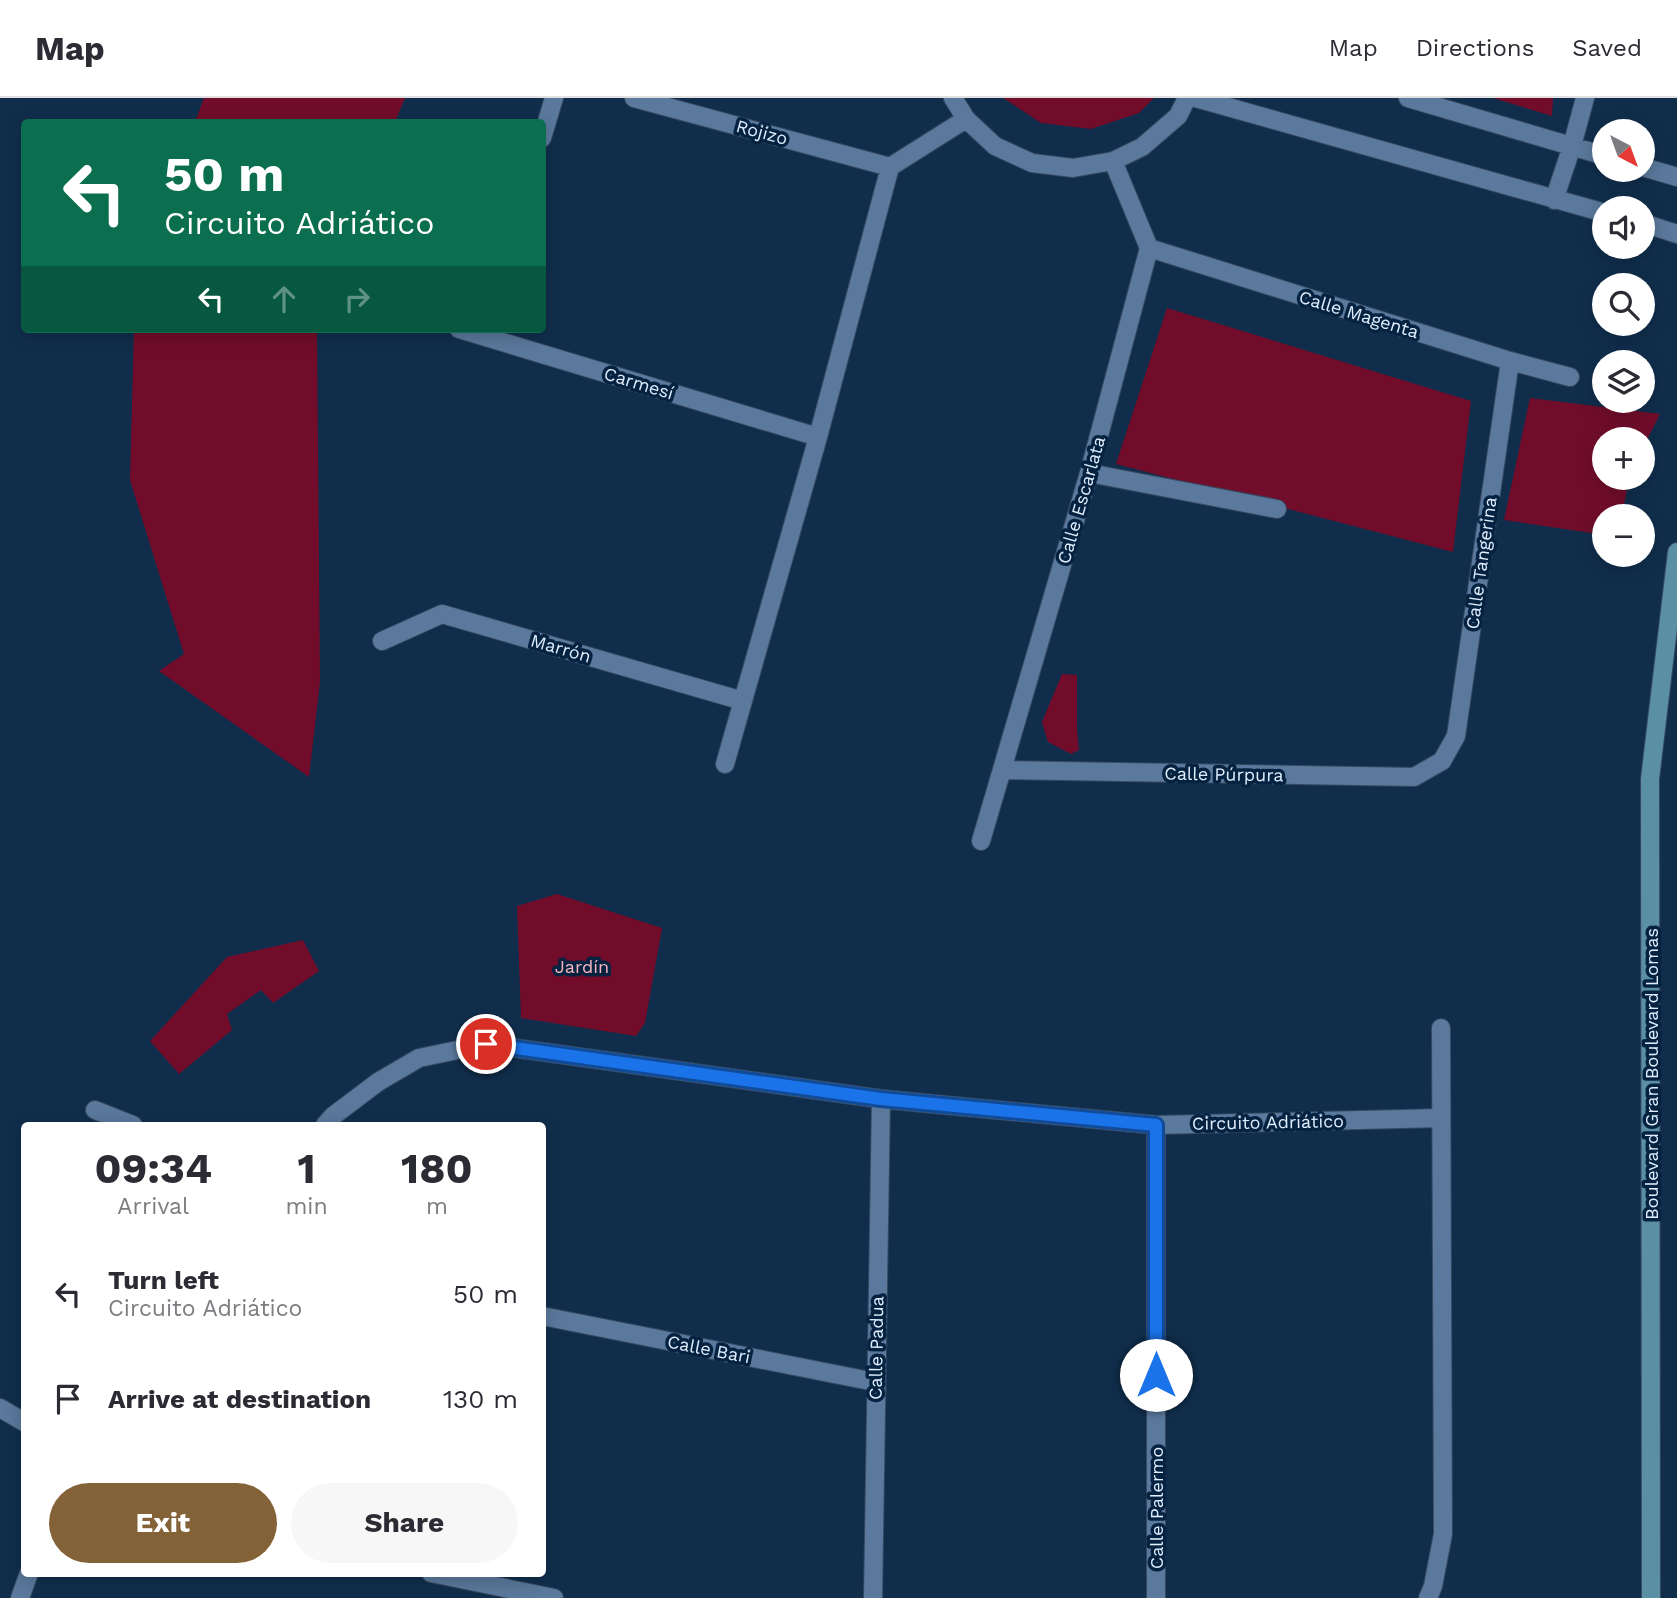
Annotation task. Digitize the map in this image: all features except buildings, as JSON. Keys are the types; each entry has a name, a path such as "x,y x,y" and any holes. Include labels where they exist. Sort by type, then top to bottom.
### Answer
{"main road":[{"name":"Boulevard Gran Boulevard Lomas","path":"1651,1598 1650,779 1677,552"}],"street":[{"path":"546,125 554,98"},
{"name":"Rojizo","path":"634,98 890,167"},
{"path":"953,98 966,119 995,146 1032,163 1073,168 1113,161 1142,147 1178,116 1187,98"},
{"path":"1196,98 1592,210"},
{"path":"1408,98 1592,152"},
{"path":"1554,200 1585,98"},
{"path":"725,764 818,437 890,167 966,119"},
{"path":"1113,161 1149,248"},
{"path":"1656,171 1677,177"},
{"path":"1655,227 1677,234"},
{"name":"Calle Magenta","path":"1149,248 1510,361 1570,377"},
{"name":"Calle Escarlata","path":"981,841 1089,473 1149,248"},
{"name":"Carmesí","path":"485,333 818,437"},
{"name":"Calle Tangerina","path":"1442,761 1456,736 1510,361"},
{"path":"1089,473 1277,509"},
{"name":"Marrón","path":"382,641 442,614 743,701"},
{"name":"Calle Púrpura","path":"1002,770 1413,777 1442,761"},
{"path":"1428,1598 1433,1586 1443,1534 1441,1028"},
{"name":"Circuito Adriático","path":"328,1122 369,1089 419,1058 486,1044 881,1099 1156,1125 1441,1118"},
{"name":"Calle Padua","path":"873,1598 881,1099"},
{"path":"95,1110 125,1122"},
{"name":"Calle Palermo","path":"1156,1125 1156,1598"},
{"name":"Calle Bari","path":"546,1317 875,1382"},
{"path":"0,1408 21,1420"},
{"path":"20,1598 28,1577"},
{"path":"451,1577 554,1598"}],"green space":[{"path":"204,98 405,98 396,119 196,119"},
{"path":"1003,98 1154,98 1139,113 1091,129 1041,123"},
{"path":"1493,98 1553,98 1552,116"},
{"path":"1167,308 1471,401 1453,552 1116,464"},
{"path":"134,333 317,333 320,682 309,777 159,671 184,654 130,480"},
{"path":"1530,398 1592,406 1592,413 1660,414 1654,427 1592,427 1592,490 1627,490 1624,504 1592,504 1592,533 1504,520"},
{"path":"1062,674 1077,675 1079,750 1071,754 1048,742 1042,722"},
{"name":"Jardín","path":"557,894 662,928 645,1023 636,1036 521,1018 517,906"},
{"path":"303,940 319,971 273,1003 261,990 227,1014 232,1030 179,1074 150,1041 227,957"}],"route":[{"path":"486,1044 881,1099 1156,1125 1156,1375"}]}
